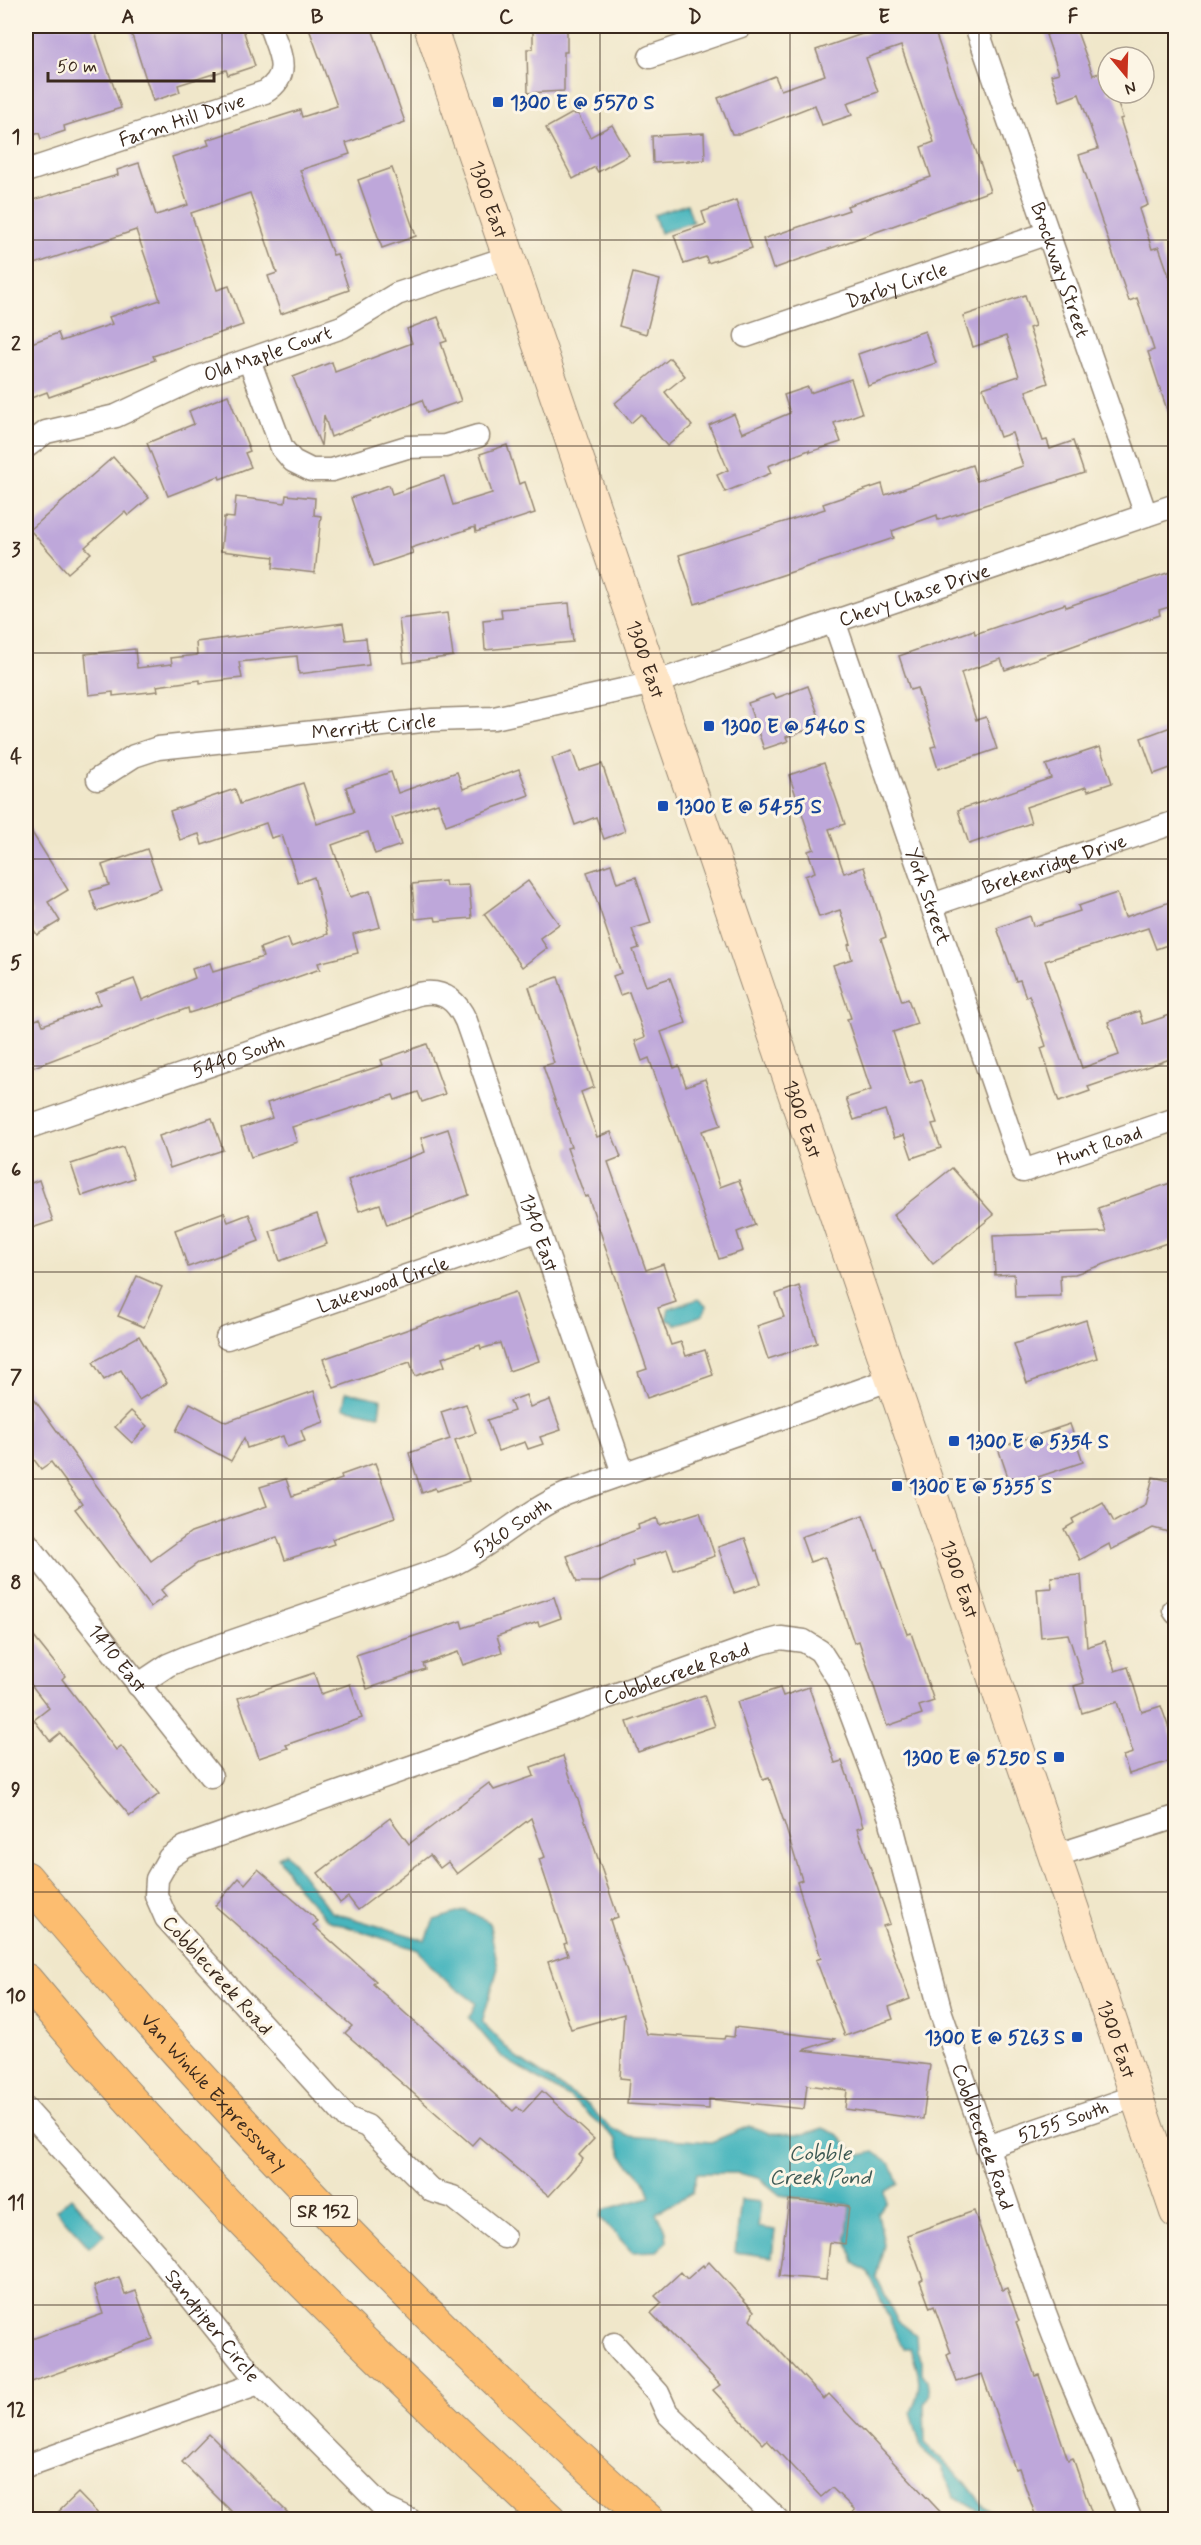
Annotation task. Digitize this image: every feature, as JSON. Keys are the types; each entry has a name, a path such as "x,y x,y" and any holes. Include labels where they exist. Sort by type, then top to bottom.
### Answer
{"main road":[{"name":"1300 East","path":"430,26 1176,2212"},
{"name":"Van Winkle Expressway","path":"26,1878 185,2062 373,2261 501,2385 648,2520"},
{"path":"26,1980 190,2166 434,2411 550,2520"}],"street":[{"name":"Farm Hill Drive","path":"26,171 265,92 277,83 282,71 270,26"},
{"path":"650,57 741,26"},
{"name":"Brockway Street","path":"976,26 1146,515"},
{"name":"Darby Circle","path":"746,336 1048,232"},
{"name":"Old Maple Court","path":"26,447 46,432 116,416 187,382 342,327 397,294 509,257"},
{"path":"249,360 277,440 287,455 302,466 332,470 407,447 445,446 478,436"},
{"name":"Chevy Chase Drive","path":"654,683 1176,505"},
{"name":"York Street","path":"834,621 1023,1171"},
{"name":"Merritt Circle","path":"98,779 134,756 158,748 432,720 494,718 654,683"},
{"name":"Brekenridge Drive","path":"932,905 1176,822"},
{"name":"5440 South","path":"26,1128 418,994 439,993 449,997"},
{"name":"1340 East","path":"449,997 466,1021 623,1473"},
{"name":"Hunt Road","path":"1023,1171 1176,1119"},
{"name":"Lakewood Circle","path":"227,1338 538,1230"},
{"name":"5360 South","path":"138,1686 178,1660 450,1566 474,1553 542,1506 623,1473 892,1379"},
{"name":"1410 East","path":"26,1542 210,1776"},
{"name":"Cobblecreek Road","path":"504,2237 453,2197 432,2191 367,2126 346,2118 166,1918 156,1895 160,1871 169,1858 185,1847 773,1639 797,1639 813,1646 827,1659 838,1679 890,1818 941,2013 987,2147 1066,2368 1131,2520"},
{"path":"1054,1856 1176,1817"},
{"name":"5255 South","path":"987,2147 1136,2096"},
{"name":"Sandpiper Circle","path":"26,2109 156,2254 259,2383 26,2466"},
{"path":"614,2344 658,2393 667,2413 778,2520"},
{"path":"259,2383 384,2508 410,2520"}],"water":[{"path":"687,204 693,222 660,233 654,215"},
{"path":"698,1299 706,1306 703,1315 675,1325 666,1320 669,1309"},
{"path":"346,1392 381,1399 379,1415 343,1408"},
{"name":"Cobble Creek Pond","path":"286,1853 331,1912 425,1940 434,1920 466,1910 489,1922 498,1968 482,2022 517,2058 587,2104 610,2128 628,2136 711,2142 749,2126 769,2133 804,2134 823,2128 839,2135 857,2156 874,2152 891,2164 898,2184 885,2192 886,2202 878,2213 884,2245 876,2277 897,2320 916,2335 917,2351 922,2361 922,2373 927,2380 929,2395 924,2404 925,2443 966,2483 985,2508 1001,2515 1003,2519 991,2519 953,2496 942,2467 921,2448 911,2412 919,2388 916,2365 910,2349 903,2349 868,2272 854,2263 847,2238 850,2205 780,2195 759,2178 738,2173 697,2173 693,2192 656,2213 666,2231 667,2242 657,2251 632,2252 600,2217 603,2210 650,2197 644,2180 622,2156 616,2139 569,2097 503,2058 469,2018 476,2003 440,1976 418,1950 327,1920 298,1888 278,1857"},
{"path":"71,2197 104,2235 89,2247 56,2210"},
{"path":"741,2200 761,2202 758,2227 775,2230 772,2257 735,2252"}],"building":[{"path":"26,26 93,26 121,108 64,126 65,131 41,139 39,133 26,138"},
{"path":"129,26 242,26 255,66 228,75 226,70 178,85 180,92 153,101"},
{"path":"308,26 371,26 405,122 346,143 350,154 300,170 333,255 337,254 349,290 281,314 268,276 277,273 250,193 191,213 217,290 229,286 243,325 153,356 155,360 49,397 47,392 26,400 26,345 58,333 61,341 112,324 109,317 160,300 136,230 26,267 26,202 118,175 117,170 139,163 156,215 188,205 172,157 209,145 207,140 300,110 302,117 337,106"},
{"path":"533,26 567,26 564,91 528,93 527,49 533,49"},
{"path":"885,26 933,26 990,191 773,269 763,239 849,210 847,206 931,177 921,147 934,142 901,46 866,58 878,92 847,103 852,115 822,125 815,105 740,134 732,134 718,98 775,76 781,90 825,75 816,50"},
{"path":"1046,26 1075,26 1093,75 1096,74 1096,105 1118,105 1123,118 1120,119 1148,205 1139,209 1152,249 1159,247 1176,296 1176,424 1172,425 1148,352 1154,350 1137,298 1129,301 1079,155 1098,149 1079,94 1060,101 1051,75 1059,73 1046,35 1048,34"},
{"path":"571,114 578,114 590,137 612,125 629,155 598,172 595,167 573,179 546,128"},
{"path":"704,133 705,160 653,163 652,136"},
{"path":"392,168 416,236 382,248 358,180"},
{"path":"736,200 752,248 708,263 706,257 684,264 674,235 706,224 702,212"},
{"path":"633,273 660,280 646,334 619,326"},
{"path":"1025,295 1035,326 1029,328 1048,383 1026,391 1043,441 1047,440 1050,449 1073,441 1084,473 938,520 937,515 892,531 894,538 695,604 679,555 825,509 823,504 882,484 885,495 972,465 977,481 1023,466 1012,433 1000,437 983,388 1019,376 1006,336 973,347 963,316"},
{"path":"438,317 447,341 441,343 461,401 427,413 422,400 331,437 324,415 321,446 293,377 332,362 335,372 412,343 407,329"},
{"path":"925,331 936,363 868,386 858,354"},
{"path":"670,358 685,376 665,392 692,426 667,446 641,414 631,423 615,403"},
{"path":"851,379 862,413 834,423 841,442 810,452 809,450 768,466 771,473 725,492 717,475 728,470 709,425 734,414 742,433 790,413 784,395 808,387 810,393"},
{"path":"228,395 250,451 245,453 251,467 220,479 219,476 168,496 147,443 194,424 189,411"},
{"path":"507,445 519,484 525,482 535,513 476,532 475,527 411,548 413,553 374,566 351,498 389,485 392,494 444,476 453,505 492,493 480,454"},
{"path":"113,457 149,498 128,516 125,512 85,547 91,553 68,573 30,530"},
{"path":"286,495 315,498 314,515 321,516 315,573 273,568 274,557 221,551 224,517 234,518 236,497 285,503"},
{"path":"1176,570 1176,605 1159,610 1160,615 1005,670 1001,659 961,673 976,720 986,717 997,749 938,769 931,747 936,746 917,688 910,690 899,656 974,630 975,634 1065,604 1066,607"},
{"path":"569,603 573,642 485,650 483,620 502,618 501,609"},
{"path":"447,613 453,656 404,663 399,619"},
{"path":"343,623 346,640 366,638 369,665 299,674 297,656 276,658 239,662 242,678 200,683 200,680 157,686 158,691 113,696 113,692 89,695 85,654 135,649 137,668 172,664 171,658 197,655 196,642"},
{"path":"808,686 822,725 786,737 788,741 764,749 748,703 774,694 776,698"},
{"path":"1176,725 1176,766 1154,774 1141,738"},
{"path":"1100,747 1112,783 1088,791 1086,787 1026,807 1031,823 969,844 958,810 1051,778 1046,765"},
{"path":"572,751 579,771 602,764 625,831 604,839 596,817 575,825 552,758"},
{"path":"824,763 845,824 829,829 844,873 864,867 886,937 881,939 902,1001 908,999 917,1024 893,1032 910,1084 922,1080 937,1123 932,1124 941,1148 912,1158 904,1135 894,1138 885,1110 854,1120 846,1098 871,1090 847,1019 851,1018 833,965 852,959 848,945 851,944 840,910 819,917 805,876 815,872 808,851 814,849 789,775"},
{"path":"519,769 529,795 446,825 438,803 392,818 401,845 375,854 368,832 332,845 350,897 370,891 380,927 353,934 358,953 318,963 320,969 249,994 189,1013 188,1008 34,1067 26,1045 26,1024 40,1018 43,1025 100,1004 96,993 134,979 142,1000 195,978 192,969 210,963 213,972 263,957 260,948 288,938 291,947 328,934 314,877 298,883 282,835 271,838 266,823 202,845 199,834 180,840 170,811 235,789 240,804 303,783 317,824 354,812 346,787 391,772 398,793 457,772 463,789"},
{"path":"26,823 68,890 48,902 60,921 37,935 26,918 33,913 26,901"},
{"path":"147,849 161,889 97,911 90,891 109,885 102,865"},
{"path":"611,864 617,883 636,877 651,923 632,929 639,948 633,950 646,986 670,978 686,1023 661,1032 674,1068 679,1066 686,1086 705,1079 721,1125 702,1131 720,1187 739,1180 755,1225 737,1232 743,1251 719,1259 649,1058 642,1061 635,1041 645,1037 629,992 620,995 613,976 621,973 587,872"},
{"path":"445,881 446,886 469,885 472,918 436,921 435,917 415,919 412,884"},
{"path":"528,881 559,924 540,938 547,948 522,967 484,914"},
{"path":"1117,893 1125,917 1176,900 1176,942 1156,949 1148,928 1045,961 1082,1068 1119,1055 1108,1022 1139,1011 1143,1024 1176,1013 1176,1057 1088,1087 1090,1091 1059,1102 1041,1048 1046,1046 1029,995 1026,997 1020,980 1016,981 997,928 1030,916 1033,926 1080,911 1078,906"},
{"path":"558,977 594,1087 581,1092 597,1137 611,1132 621,1157 608,1162 646,1270 663,1264 676,1302 658,1308 671,1345 681,1342 686,1356 705,1350 713,1375 647,1398 638,1372 647,1369 588,1196 585,1197 567,1148 571,1147 543,1066 554,1063 529,987"},
{"path":"427,1044 445,1094 422,1102 418,1092 395,1100 393,1095 292,1127 297,1142 251,1157 241,1128 272,1118 267,1103 383,1065 381,1060"},
{"path":"212,1118 223,1150 170,1168 159,1136"},
{"path":"448,1129 469,1195 387,1225 380,1204 359,1211 348,1180 425,1152 421,1138"},
{"path":"123,1147 134,1178 82,1196 71,1164"},
{"path":"952,1168 994,1215 933,1264 893,1215"},
{"path":"39,1180 53,1221 26,1230 26,1185"},
{"path":"1176,1181 1176,1240 1075,1274 1060,1275 1061,1296 1015,1297 1014,1274 995,1275 993,1236 1106,1232 1098,1208"},
{"path":"224,1212 228,1222 249,1214 259,1241 188,1267 175,1230"},
{"path":"317,1214 327,1244 280,1261 270,1231"},
{"path":"137,1276 162,1287 144,1327 118,1316"},
{"path":"799,1286 817,1343 768,1359 757,1326 784,1317 776,1294"},
{"path":"515,1292 539,1361 509,1371 500,1343 481,1349 480,1345 442,1358 445,1366 415,1376 410,1362 334,1388 323,1359"},
{"path":"1086,1320 1097,1358 1027,1383 1014,1344"},
{"path":"139,1336 167,1383 139,1400 121,1370 104,1380 93,1362"},
{"path":"26,1388 151,1561 191,1532 267,1506 260,1487 286,1479 292,1496 342,1479 341,1475 375,1463 395,1517 332,1539 334,1544 285,1560 277,1537 198,1563 161,1590 166,1596 150,1607 75,1509 82,1504 51,1462 41,1469 26,1449"},
{"path":"314,1391 324,1422 301,1430 305,1441 287,1447 283,1436 247,1448 244,1438 231,1461 176,1431 190,1403 226,1422"},
{"path":"526,1395 530,1407 550,1400 561,1430 540,1437 543,1444 528,1449 525,1442 498,1451 487,1420 514,1411 510,1401"},
{"path":"466,1404 476,1433 455,1440 469,1481 422,1493 409,1453 450,1439 441,1412"},
{"path":"131,1411 147,1426 132,1443 115,1427"},
{"path":"1070,1424 1083,1462 1011,1486 998,1448"},
{"path":"1153,1477 1176,1482 1176,1534 1153,1528 1111,1550 1109,1544 1080,1560 1064,1529 1074,1523 1072,1519 1103,1502 1114,1522 1146,1504"},
{"path":"700,1512 715,1556 674,1570 667,1550 632,1561 633,1566 599,1582 577,1582 567,1556 639,1529 638,1525 657,1518 659,1525"},
{"path":"863,1515 876,1551 878,1550 907,1634 911,1633 934,1701 919,1706 922,1714 887,1726 859,1641 854,1643 825,1557 810,1562 801,1537"},
{"path":"745,1538 761,1584 734,1593 718,1547"},
{"path":"1081,1575 1087,1647 1105,1641 1115,1671 1128,1667 1142,1712 1161,1706 1176,1748 1176,1759 1129,1774 1123,1756 1133,1753 1117,1702 1082,1713 1074,1686 1084,1683 1068,1634 1041,1637 1037,1589 1052,1588 1051,1577"},
{"path":"554,1597 561,1618 539,1626 538,1622 497,1636 502,1652 463,1665 458,1652 423,1664 425,1669 367,1689 356,1655 461,1621 463,1628"},
{"path":"26,1627 65,1676 62,1679 116,1750 121,1746 159,1794 130,1816 60,1733 50,1741 34,1720 49,1708 26,1678"},
{"path":"314,1673 321,1694 350,1684 362,1718 286,1745 288,1748 259,1758 238,1698"},
{"path":"809,1687 835,1763 842,1761 852,1789 863,1827 857,1829 890,1924 883,1926 910,1999 889,2007 893,2019 845,2036 816,1960 821,1958 797,1882 802,1880 785,1825 769,1778 763,1780 737,1702 780,1688 783,1696"},
{"path":"704,1695 715,1726 638,1752 627,1722"},
{"path":"563,1756 618,1917 610,1920 647,2034 724,2039 725,2036 734,2037 735,2027 836,2039 803,2050 930,2065 923,2119 845,2109 847,2090 807,2085 804,2109 709,2099 709,2109 627,2104 629,2079 620,2078 624,2014 571,2029 548,1962 568,1955 564,1944 567,1943 539,1859 545,1857 531,1818 457,1874 448,1862 440,1868 430,1855 358,1910 348,1897 340,1903 318,1873 390,1818 409,1844 489,1783 494,1790 534,1776 531,1767"},
{"path":"258,1869 318,1921 313,1925 376,1981 373,1984 513,2111 517,2107 523,2112 542,2091 594,2139 579,2155 583,2159 549,2196 479,2137 472,2145 345,2033 352,2026 215,1906 239,1878 245,1884"},
{"path":"789,2200 849,2206 845,2244 830,2242 826,2280 779,2276"},
{"path":"974,2211 1002,2290 1007,2288 1035,2376 1039,2375 1068,2460 1073,2458 1094,2520 1037,2520 1019,2468 1015,2469 982,2374 957,2382 947,2355 951,2353 934,2306 930,2308 920,2281 923,2279 907,2235"},
{"path":"709,2262 754,2311 750,2319 824,2399 829,2394 948,2520 845,2520 855,2510 832,2488 821,2497 767,2440 763,2444 713,2390 720,2385 651,2313 662,2303 655,2296 681,2272 687,2279"},
{"path":"119,2277 125,2295 136,2291 153,2339 26,2384 26,2341 103,2314 94,2286"},
{"path":"209,2434 295,2520 240,2520 182,2462"},
{"path":"78,2493 104,2520 50,2520"}],"place":[{"name":"1300 E @ 5570 S","path":"498,102"},
{"name":"1300 E @ 5460 S","path":"709,726"},
{"name":"1300 E @ 5455 S","path":"663,806"},
{"name":"1300 E @ 5354 S","path":"954,1441"},
{"name":"1300 E @ 5355 S","path":"897,1486"},
{"name":"1300 E @ 5250 S","path":"1059,1757"},
{"name":"1300 E @ 5263 S","path":"1077,2037"}]}
